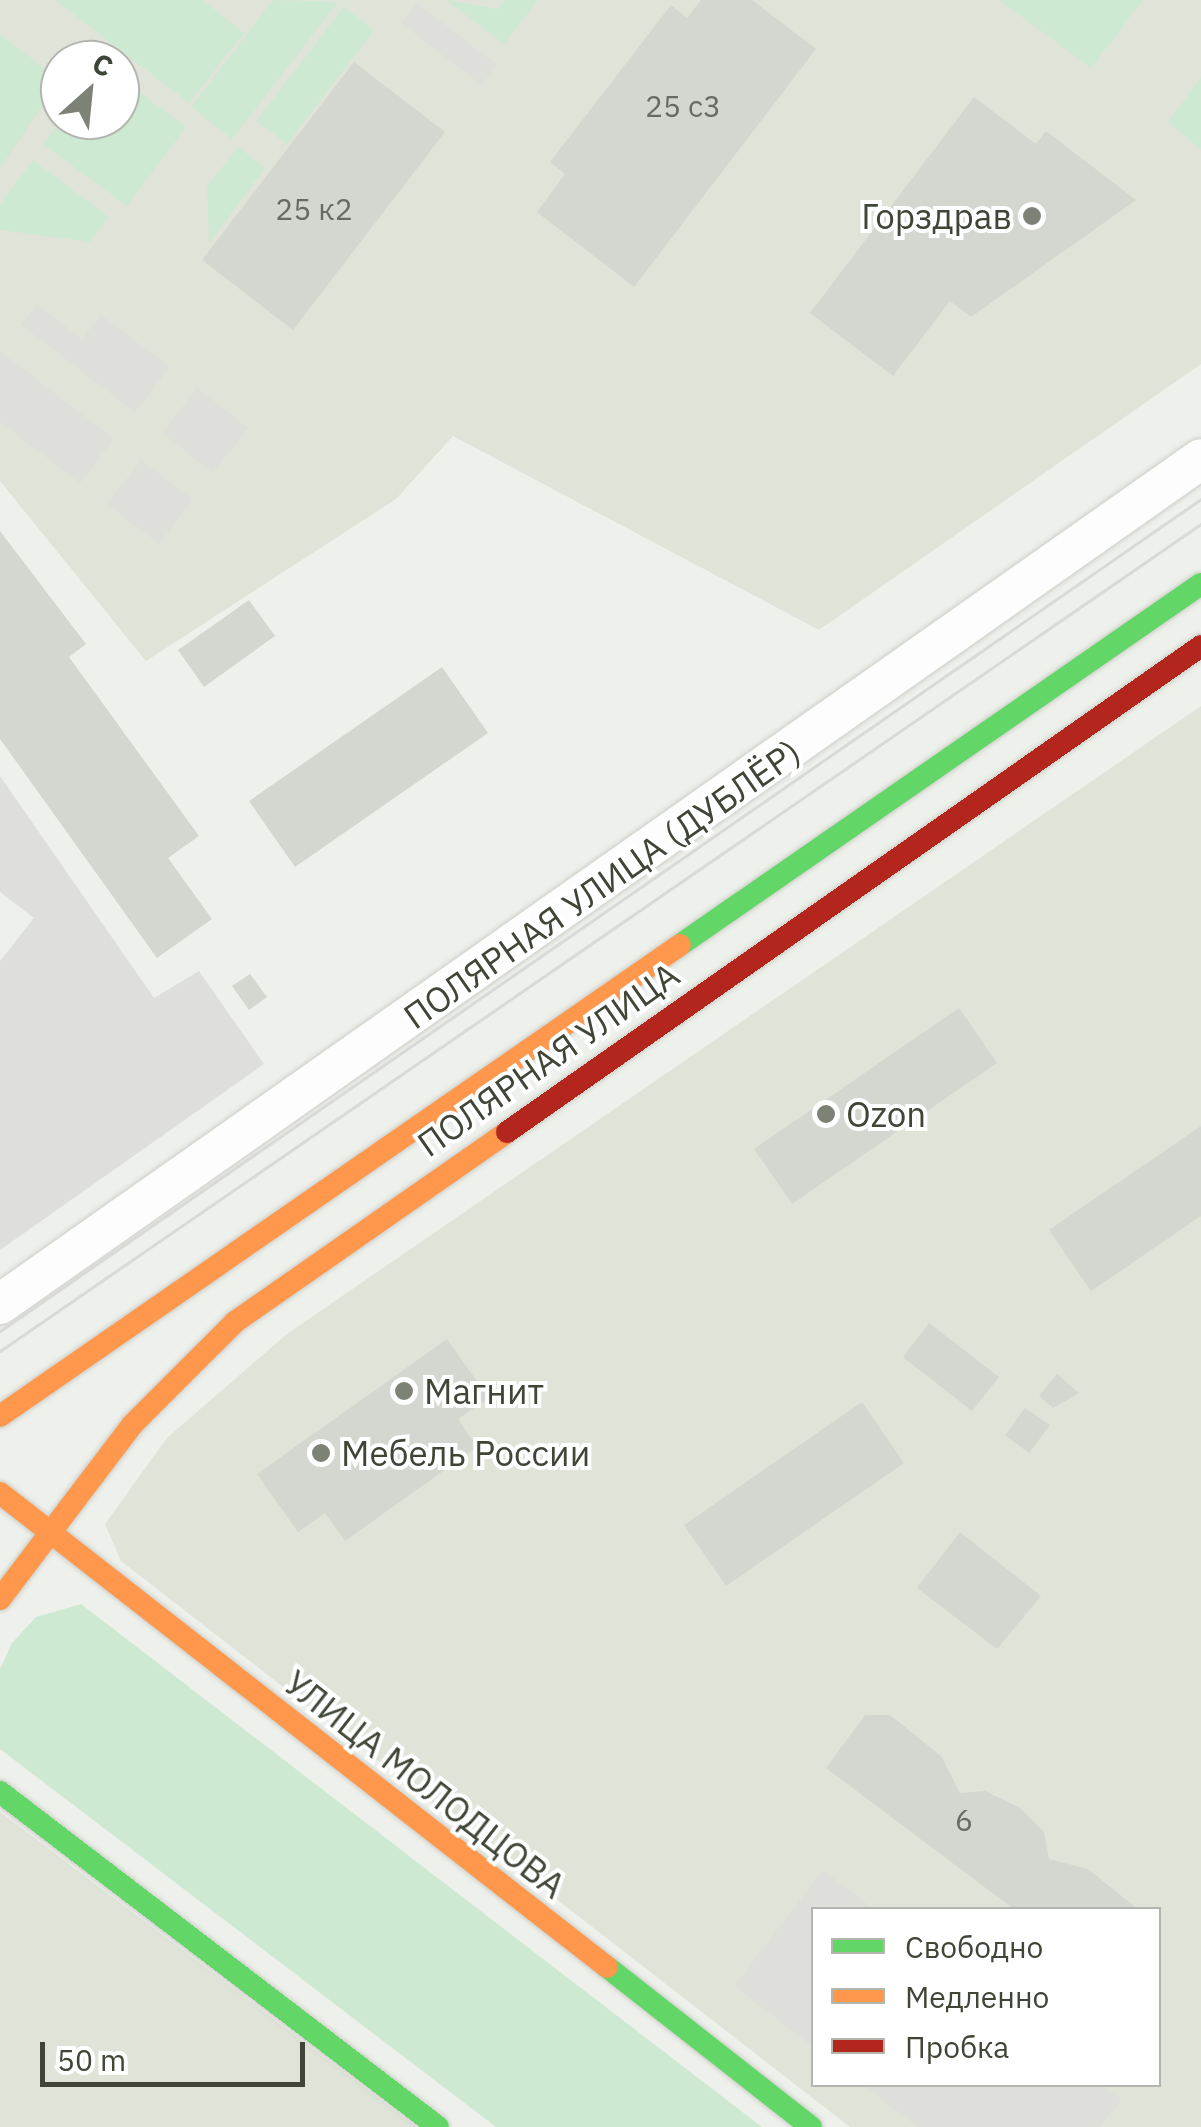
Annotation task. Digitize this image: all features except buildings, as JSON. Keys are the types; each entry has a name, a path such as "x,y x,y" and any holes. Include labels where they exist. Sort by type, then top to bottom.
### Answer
{"main road":[{"name":"ПОЛЯРНАЯ УЛИЦА","path":"0,1416 1201,584"},
{"name":"ПОЛЯРНАЯ УЛИЦА","path":"0,1599 177,1373 236,1322 1201,646"},
{"name":"УЛИЦА МОЛОДЦОВА","path":"0,1493 811,2127"},
{"path":"0,1792 438,2127"}],"street":[{"name":"ПОЛЯРНАЯ УЛИЦА (ДУБЛЁР)","path":"0,1304 1201,459"}],"shaded area":[{"path":"0,0 1201,0 1201,364 819,630 453,436 396,499 146,661 0,481"},
{"path":"417,3 497,65 481,85 401,23"},
{"path":"37,304 82,339 101,315 170,367 135,412 21,325"},
{"path":"0,351 114,439 80,483 0,422"},
{"path":"197,388 248,428 213,473 162,433"},
{"path":"141,460 193,499 159,544 107,504"},
{"path":"1201,706 1201,2127 850,2127 121,1561 105,1524 167,1438 287,1334"},
{"path":"0,776 154,998 199,971 264,1064 0,1250 0,961 34,918 0,892"},
{"path":"0,1812 416,2127 0,2127"},
{"path":"823,1870 871,1907 811,1907 811,2045 734,1986"},
{"path":"866,2087 1106,2087 1122,2099 1100,2127 918,2127"}],"green space":[{"path":"55,0 202,0 244,33 189,103 140,65 140,40 107,40"},
{"path":"273,0 338,2 232,139 191,107"},
{"path":"446,0 498,9 505,0 538,0 504,44"},
{"path":"999,0 1143,0 1091,68"},
{"path":"344,7 374,30 287,144 256,121"},
{"path":"0,34 40,65 40,109 0,168"},
{"path":"1201,77 1201,149 1168,122"},
{"path":"140,93 186,127 127,206 43,144 46,140 140,140"},
{"path":"238,147 265,168 209,243 207,186"},
{"path":"33,160 109,217 90,242 0,230 0,204"},
{"path":"81,1604 762,2127 496,2127 0,1749 0,1669 12,1643 36,1617"}],"tram line":[{"path":"0,1331 1201,499"},
{"path":"0,1351 1201,524"}],"traffic: fast":[{"path":"680,945 1201,584"},
{"path":"0,1792 438,2127"},
{"path":"607,1967 811,2127"}],"traffic: slow":[{"path":"0,1416 680,945"},
{"path":"0,1599 132,1425 235,1322 507,1132"},
{"path":"0,1493 607,1967"}],"traffic: jam":[{"path":"507,1132 1201,646"}],"place":[{"name":"Горздрав","path":"1032,216"},
{"name":"Ozon","path":"826,1114"},
{"name":"Магнит","path":"404,1391"},
{"name":"Мебель России","path":"321,1453"}]}
